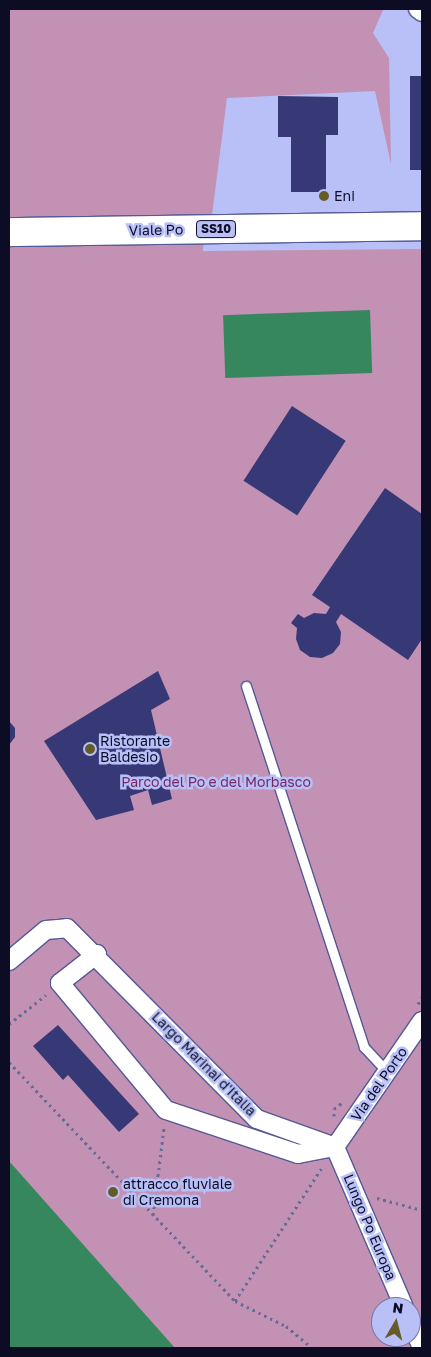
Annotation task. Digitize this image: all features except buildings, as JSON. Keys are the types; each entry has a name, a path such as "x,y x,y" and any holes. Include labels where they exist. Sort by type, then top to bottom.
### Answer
{"main road":[{"name":"Viale Po","path":"9,232 422,226"}],"street":[{"path":"418,9 422,12"},
{"path":"9,961 46,930 67,928 97,954 60,983 166,1110"},
{"name":"Largo Marinai d'Italia","path":"97,954 257,1119 335,1147"},
{"name":"Via del Porto","path":"335,1147 388,1073 422,1021"},
{"name":"Largo Marinai d'Italia","path":"166,1110 298,1154 335,1147"},
{"name":"Lungo Po Europa","path":"335,1147 400,1297"}],"lane":[{"path":"246,686 364,1047 388,1073"}],"path":[{"path":"9,1024 60,983"},
{"path":"9,1062 235,1301 286,1326 312,1348"},
{"path":"153,1216 166,1110"},
{"path":"235,1301 335,1147"},
{"path":"372,1192 378,1200 422,1210"}],"green space":[{"name":"Parco del Po e del Morbasco","path":"9,9 383,10 373,33 389,58 391,164 375,91 227,98 212,215 205,216 203,251 422,249 422,1348 9,1348"}],"shaded area":[{"path":"370,310 372,373 225,378 223,315"},
{"path":"9,1161 175,1348 9,1348"}],"place":[{"name":"Eni","path":"324,196"},
{"name":"Ristorante Baldesio","path":"90,749"},
{"name":"attracco fluviale di Cremona","path":"113,1192"}]}
